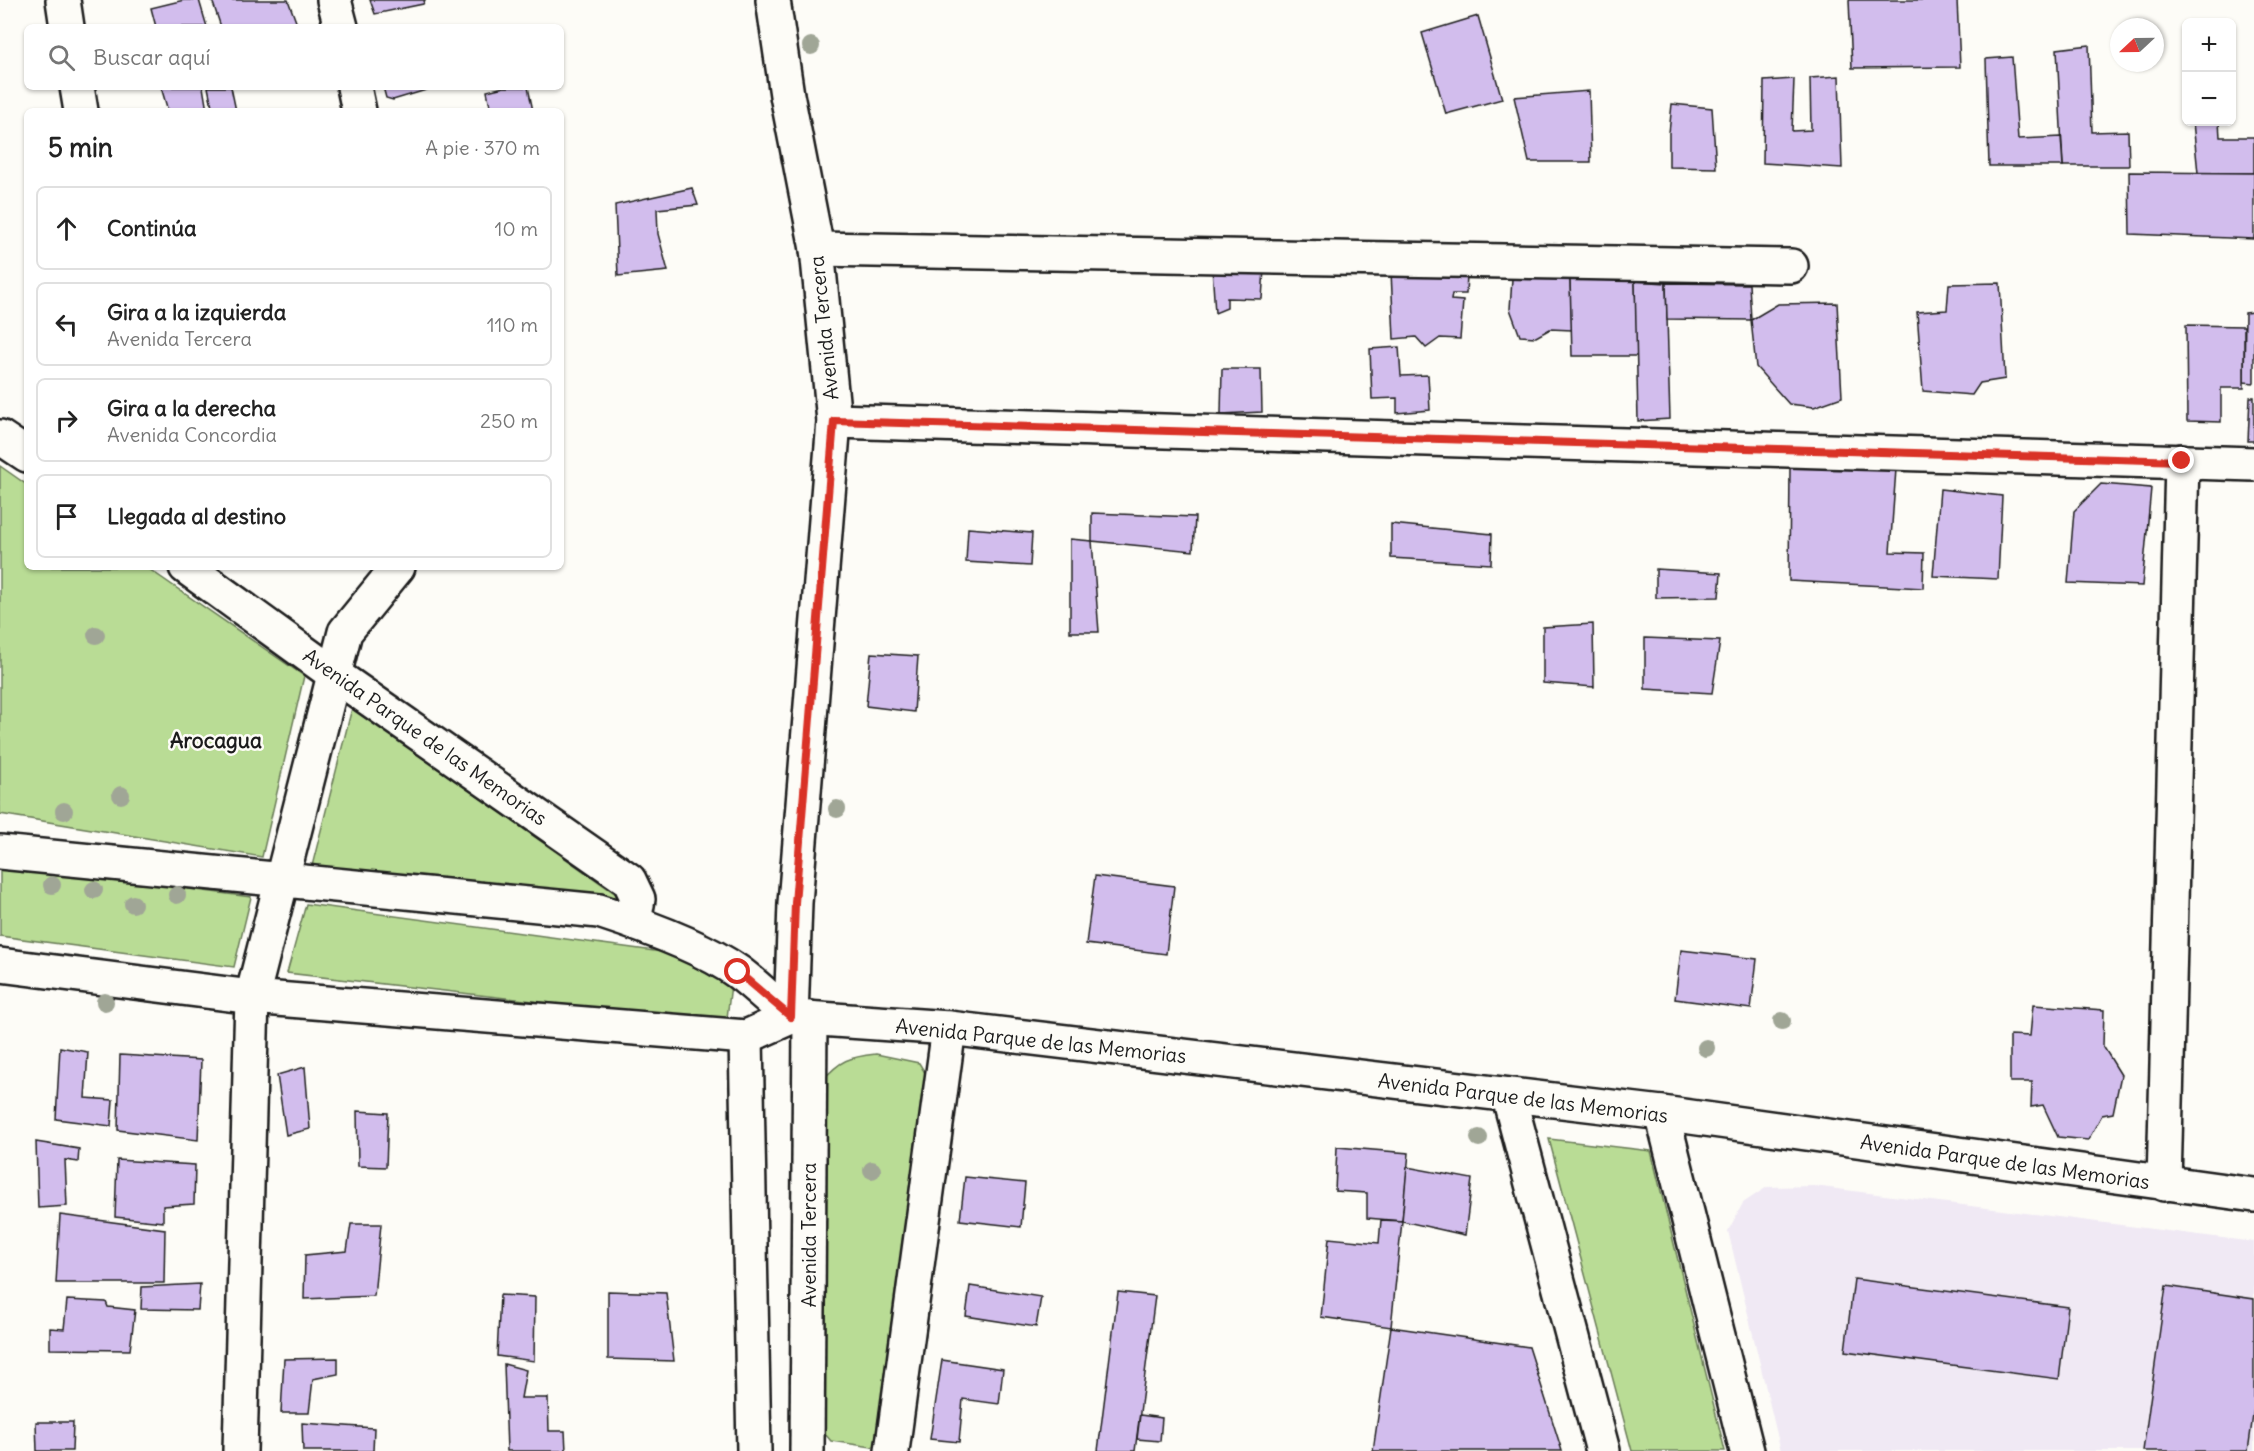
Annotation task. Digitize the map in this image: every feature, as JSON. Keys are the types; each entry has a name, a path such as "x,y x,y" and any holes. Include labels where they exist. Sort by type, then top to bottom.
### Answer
{"street":[{"path":"63,0 67,24"},
{"path":"334,0 340,24"},
{"name":"Avenida Tercera","path":"773,0 787,95 817,249 834,421 795,903 800,1018 807,1451"},
{"path":"78,90 80,108"},
{"path":"355,90 358,108"},
{"path":"817,249 1791,266"},
{"path":"834,421 2254,464"},
{"path":"0,437 24,454"},
{"path":"2164,1184 2182,461"},
{"name":"Avenida Parque de las Memorias","path":"190,570 335,675 629,880 638,899 634,922"},
{"path":"240,1451 252,997 345,632 396,570"},
{"path":"0,852 599,911 634,922 707,954 738,972 800,1018"},
{"path":"0,965 252,997 746,1037 800,1018"},
{"name":"Avenida Parque de las Memorias","path":"800,1018 949,1028 1509,1097 1662,1113 2254,1195"},
{"path":"892,1451 949,1028"},
{"path":"746,1037 754,1451"},
{"path":"1509,1097 1603,1451"},
{"path":"1662,1113 1747,1451"}],"shaded area":[{"path":"1814,1186 2254,1242 2254,1451 1781,1451 1728,1231 1743,1203 1767,1187"}],"green space":[{"path":"0,466 24,483 24,570 150,570 304,676 262,857 0,814"},
{"path":"352,708 640,911 312,866"},
{"path":"0,865 251,897 234,967 0,936"},
{"path":"306,904 706,958 732,976 727,1018 639,1013 287,973"},
{"path":"876,1054 919,1063 927,1076 882,1443 872,1447 831,1441 825,1434 822,1081 834,1068 846,1061"},
{"path":"1549,1139 1651,1151 1725,1451 1632,1451"}],"building":[{"path":"184,0 199,0 206,24 155,24 151,8"},
{"path":"212,0 288,0 297,24 220,24"},
{"path":"370,0 425,0 423,4 375,14"},
{"path":"1849,0 1957,0 1960,67 1852,68"},
{"path":"1478,16 1502,99 1446,114 1422,33"},
{"path":"2089,45 2092,132 2128,131 2129,166 2063,166 2057,49"},
{"path":"2012,57 2018,139 2061,137 2063,166 1989,166 1986,59"},
{"path":"1839,76 1842,168 1763,163 1764,81 1794,79 1792,131 1811,130 1810,78"},
{"path":"162,90 204,90 206,108 167,108"},
{"path":"209,90 232,90 235,108 212,108"},
{"path":"384,90 426,90 393,100 386,98"},
{"path":"529,90 532,108 490,108 487,91"},
{"path":"1589,91 1591,162 1529,162 1514,97"},
{"path":"1672,104 1712,108 1716,168 1669,167"},
{"path":"2193,126 2219,126 2220,137 2254,137 2254,173 2198,173"},
{"path":"2129,172 2254,173 2254,239 2130,234"},
{"path":"692,188 698,205 657,209 658,234 668,271 618,276 615,205"},
{"path":"1212,268 1264,269 1262,299 1227,298 1227,308 1215,313"},
{"path":"1391,271 1467,274 1466,294 1452,294 1451,300 1463,301 1460,339 1440,338 1426,348 1416,337 1394,339"},
{"path":"1512,279 1570,279 1572,330 1550,329 1536,337 1520,336 1510,309"},
{"path":"1570,279 1635,281 1638,356 1572,356"},
{"path":"1635,281 1666,283 1670,419 1638,421"},
{"path":"1666,283 1749,284 1751,320 1667,319"},
{"path":"2000,283 2005,379 1980,383 1972,395 1923,391 1917,312 1947,310 1949,284"},
{"path":"1837,303 1842,397 1814,407 1789,404 1756,367 1751,320 1778,304"},
{"path":"2254,312 2254,383 2244,382 2245,313"},
{"path":"2186,325 2244,326 2244,388 2221,388 2221,422 2187,421"},
{"path":"1399,347 1401,376 1428,375 1430,410 1397,413 1397,398 1372,399 1370,349"},
{"path":"1222,369 1261,369 1262,412 1221,414"},
{"path":"2250,397 2254,397 2254,441 2248,441"},
{"path":"1790,468 1896,469 1890,552 1924,553 1923,588 1789,581"},
{"path":"2101,484 2151,488 2142,586 2068,583 2074,511"},
{"path":"1940,489 2002,496 1998,579 1933,576"},
{"path":"1092,513 1195,517 1193,551 1092,541"},
{"path":"1391,524 1492,534 1491,564 1391,558"},
{"path":"968,528 1032,533 1030,566 966,562"},
{"path":"1070,539 1092,541 1099,632 1070,632"},
{"path":"1656,569 1721,573 1719,597 1656,598"},
{"path":"1593,624 1594,687 1543,683 1543,627"},
{"path":"1645,638 1720,641 1712,693 1645,689"},
{"path":"871,653 918,656 914,712 866,706"},
{"path":"1095,876 1174,886 1166,954 1086,944"},
{"path":"1681,950 1757,959 1751,1009 1675,999"},
{"path":"2033,1005 2104,1010 2103,1046 2121,1075 2113,1113 2102,1115 2088,1140 2058,1137 2043,1105 2031,1107 2032,1082 2010,1082 2010,1035 2030,1036"},
{"path":"60,1047 88,1052 85,1098 113,1100 111,1126 56,1119"},
{"path":"120,1055 201,1060 198,1140 118,1130"},
{"path":"305,1067 310,1129 286,1135 277,1075"},
{"path":"357,1111 388,1113 386,1167 358,1166"},
{"path":"36,1142 79,1149 78,1162 65,1160 67,1206 38,1208"},
{"path":"1337,1147 1409,1153 1402,1221 1367,1218 1367,1193 1335,1191"},
{"path":"117,1160 195,1165 194,1204 163,1206 163,1222 115,1217"},
{"path":"1407,1167 1472,1179 1465,1235 1402,1221"},
{"path":"965,1177 1025,1183 1021,1227 960,1220"},
{"path":"60,1215 165,1229 164,1283 56,1283"},
{"path":"1381,1220 1402,1221 1391,1327 1321,1317 1329,1238 1379,1243"},
{"path":"351,1224 381,1224 374,1296 304,1299 305,1255 347,1251"},
{"path":"1854,1279 2068,1307 2059,1379 1845,1351"},
{"path":"200,1284 198,1310 141,1309 142,1287"},
{"path":"970,1286 1041,1297 1036,1327 966,1316"},
{"path":"2166,1286 2254,1299 2254,1408 2248,1451 2143,1451"},
{"path":"608,1291 666,1293 674,1361 608,1359"},
{"path":"1118,1292 1155,1296 1135,1451 1098,1451"},
{"path":"500,1295 535,1297 534,1361 497,1356"},
{"path":"67,1300 106,1302 108,1307 135,1310 130,1350 50,1349 50,1328 64,1329"},
{"path":"1391,1327 1529,1347 1562,1451 1373,1451"},
{"path":"338,1358 338,1374 313,1379 309,1413 281,1413 284,1359"},
{"path":"942,1360 1003,1369 999,1404 963,1399 959,1442 930,1439"},
{"path":"504,1364 526,1370 521,1398 548,1398 549,1431 565,1431 566,1451 507,1451"},
{"path":"1140,1415 1162,1418 1160,1441 1137,1439"},
{"path":"36,1422 73,1422 72,1451 37,1451"},
{"path":"302,1423 374,1428 373,1451 303,1451"}],"district":[{"name":"Arocagua","path":"216,741"}],"route":[{"path":"738,972 791,1017 795,903 834,421 2182,461"}]}
